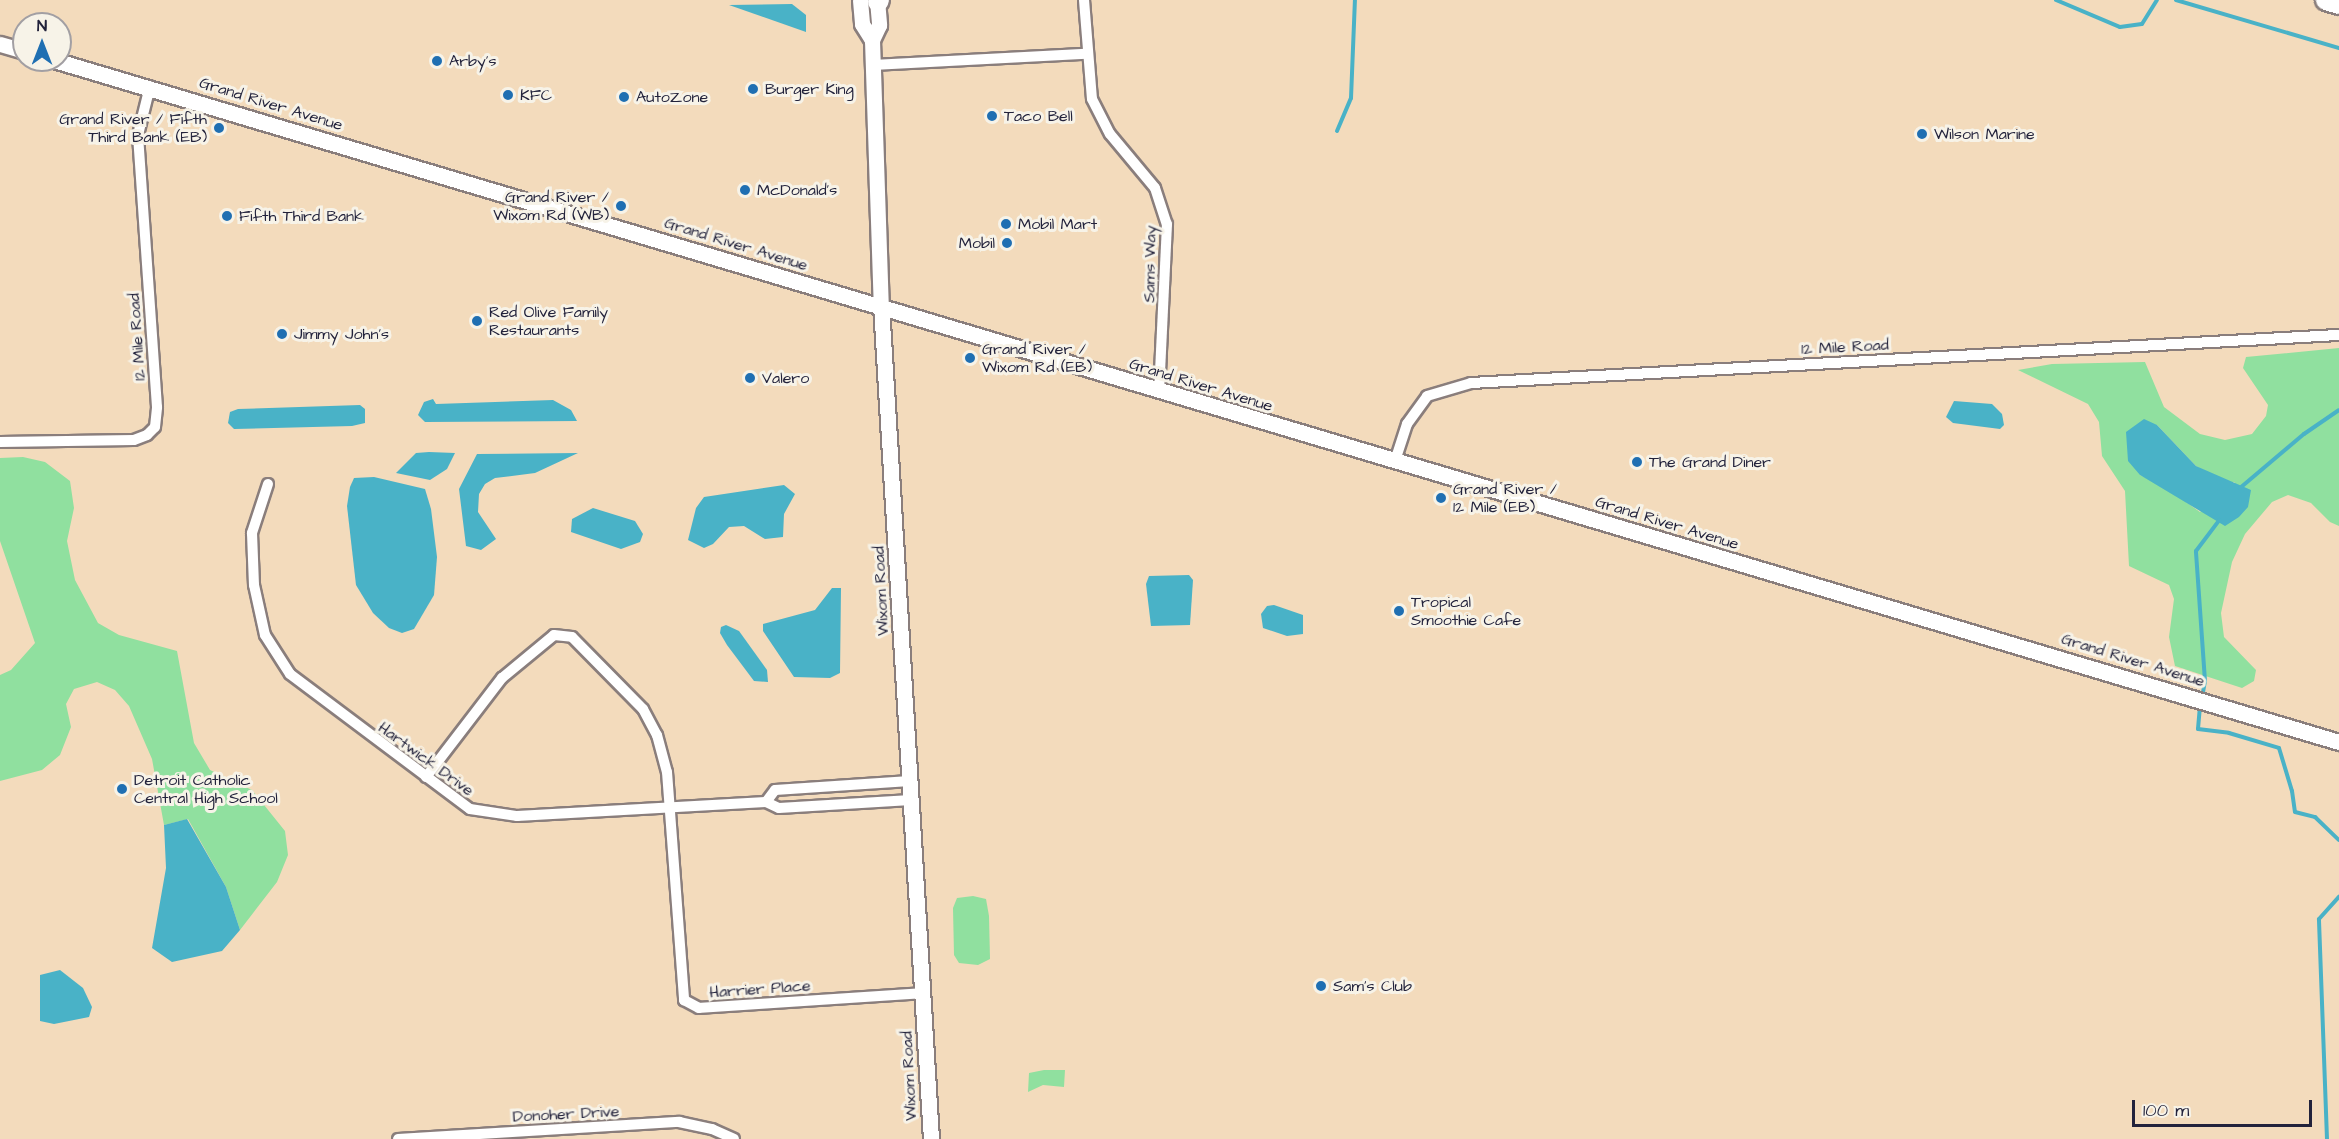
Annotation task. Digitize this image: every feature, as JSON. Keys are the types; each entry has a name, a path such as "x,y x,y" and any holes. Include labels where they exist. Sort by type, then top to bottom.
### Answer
{"highway":[{"path":"2326,0 2339,4"}],"main road":[{"name":"Wixom Road","path":"873,1 879,25 872,40 880,305 931,1139"},
{"name":"Grand River Avenue","path":"72,65 150,86 1159,391 2339,742"}],"street":[{"name":"Sams Way","path":"1084,0 1088,82 1099,117 1142,168 1164,206 1168,244 1159,391"},
{"path":"873,65 1086,54"},
{"name":"12 Mile Road","path":"0,442 134,440 147,435 155,427 157,407 138,135 150,86"},
{"name":"12 Mile Road","path":"1395,461 1407,424 1427,396 1472,383 2339,335"},
{"name":"Hartwick Drive","path":"268,484 252,533 254,585 265,635 290,674 470,809 505,814 668,809 766,802 779,808 911,800"},
{"path":"426,777 502,678 554,635 572,637 643,709 657,735 667,772 668,809"},
{"name":"Hartwick Drive","path":"766,802 775,790 910,781"},
{"path":"827,786 829,805"},
{"name":"Harrier Place","path":"668,809 684,1000 699,1008 922,993"},
{"name":"Donoher Drive","path":"398,1139 679,1122 712,1129 734,1139"}],"green space":[{"path":"2339,348 2339,526 2330,522 2311,503 2288,495 2272,502 2245,534 2232,562 2221,613 2224,637 2256,670 2254,681 2242,688 2175,666 2169,637 2174,599 2169,585 2129,566 2125,491 2102,456 2099,422 2088,404 2018,370 2052,364 2145,362 2164,407 2200,434 2225,440 2252,434 2266,416 2268,405 2243,368 2246,357","holes":["2157,425 2196,466 2226,482 2235,482 2200,512 2165,487 2140,475"]},
{"path":"23,457 45,462 70,481 74,508 67,541 75,580 98,623 119,635 177,651 194,743 210,770 252,790 285,831 288,855 277,882 240,930 226,887 188,819 164,825 152,759 129,706 115,690 97,682 74,689 66,704 71,727 60,755 42,770 0,781 0,675 11,670 35,643 0,541 0,458"},
{"path":"973,896 986,899 989,916 990,959 978,965 959,963 954,955 953,908 957,898"},
{"path":"1065,1070 1064,1087 1043,1085 1028,1092 1029,1073"}],"water":[{"path":"792,4 806,15 806,32 729,5"},
{"path":"433,399 436,404 553,400 571,410 577,421 425,422 418,415 424,402"},
{"path":"1954,401 1992,404 2002,414 2004,425 2000,429 1953,423 1946,417"},
{"path":"360,405 365,409 365,423 352,426 234,429 228,423 230,412 238,409"},
{"path":"2144,419 2157,425 2196,466 2251,490 2248,507 2239,517 2225,526 2140,475 2128,461 2126,432"},
{"path":"416,453 455,453 447,469 430,480 396,473"},
{"path":"578,453 535,473 495,478 485,484 479,494 478,512 496,539 481,550 466,546 459,489 477,454"},
{"path":"374,477 425,489 431,509 437,557 434,595 414,629 402,633 389,628 373,613 356,585 347,506 350,487 354,478"},
{"path":"784,485 795,494 784,514 783,537 765,539 744,526 729,527 713,544 704,548 688,540 696,508 704,497"},
{"path":"593,508 635,521 643,534 640,542 621,549 571,532 572,519"},
{"path":"1189,575 1193,580 1190,625 1151,626 1146,584 1149,576"},
{"path":"832,588 841,588 840,673 830,678 794,677 763,631 763,624 815,610"},
{"path":"1274,605 1303,615 1303,634 1287,636 1263,628 1261,614 1267,606"},
{"path":"726,625 739,631 767,670 768,682 754,681 727,645 720,633 721,627"},
{"path":"187,819 226,887 240,930 222,951 172,962 152,948 166,868 164,825"},
{"path":"60,970 83,988 92,1007 89,1017 54,1024 40,1021 40,975"}],"waterway":[{"path":"1337,131 1351,98 1355,0"},
{"path":"2056,0 2120,27 2142,24 2157,0"},
{"path":"2176,0 2339,48"},
{"path":"2240,488 2304,434 2339,410"},
{"path":"2202,698 2205,681 2196,551 2219,520"},
{"path":"2200,706 2198,729 2229,733 2279,748 2292,791 2295,812 2315,817 2339,840"},
{"path":"2327,1139 2319,919 2339,897"}],"place":[{"name":"Arby's","path":"437,61"},
{"name":"Burger King","path":"753,89"},
{"name":"KFC","path":"508,95"},
{"name":"AutoZone","path":"624,97"},
{"name":"Taco Bell","path":"992,116"},
{"name":"Grand River / Fifth Third Bank (EB)","path":"219,128"},
{"name":"Wilson Marine","path":"1922,134"},
{"name":"McDonald's","path":"745,190"},
{"name":"Grand River / Wixom Rd (WB)","path":"621,206"},
{"name":"Fifth Third Bank","path":"227,216"},
{"name":"Mobil Mart","path":"1006,224"},
{"name":"Mobil","path":"1007,243"},
{"name":"Red Olive Family Restaurants","path":"477,321"},
{"name":"Jimmy John's","path":"282,334"},
{"name":"Grand River / Wixom Rd (EB)","path":"970,358"},
{"name":"Valero","path":"750,378"},
{"name":"The Grand Diner","path":"1637,462"},
{"name":"Grand River / 12 Mile (EB)","path":"1441,498"},
{"name":"Tropical Smoothie Cafe","path":"1399,611"},
{"name":"Detroit Catholic Central High School","path":"122,789"},
{"name":"Sam's Club","path":"1321,986"}]}
